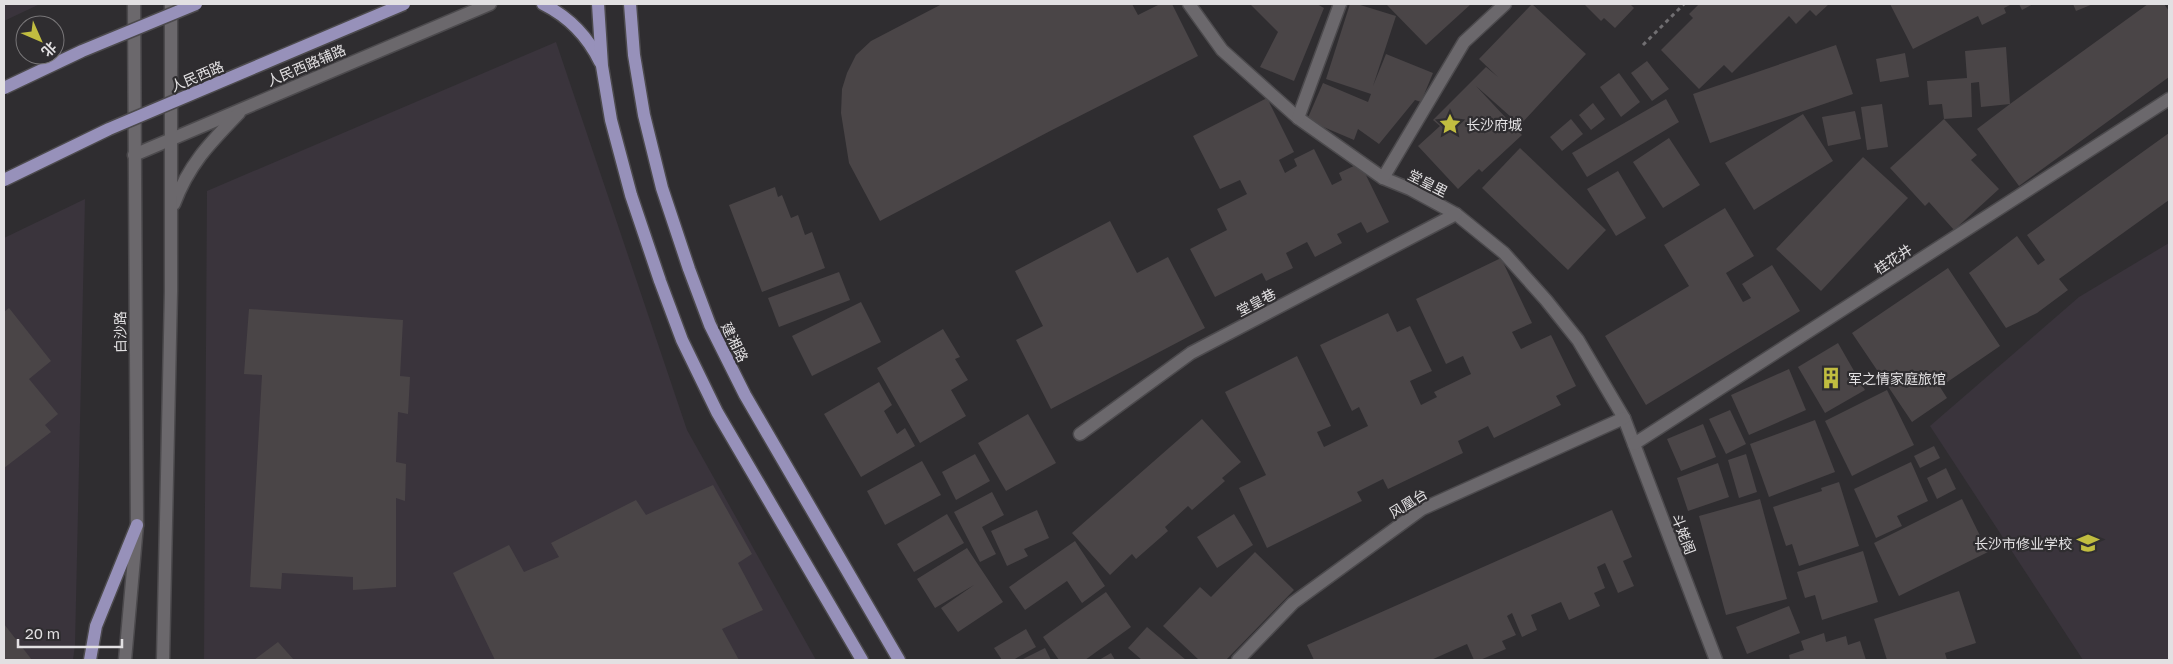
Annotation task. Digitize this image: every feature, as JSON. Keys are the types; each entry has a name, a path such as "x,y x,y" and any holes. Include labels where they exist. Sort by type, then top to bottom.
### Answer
{"main road":[{"path":"4,88 82,51 196,4"},
{"name":"人民西路","path":"4,180 109,129 404,4"},
{"path":"543,4 560,12 578,28 591,44 602,66"},
{"path":"598,4 602,66 611,120 631,195 682,340 717,412 862,660"},
{"name":"建湘路","path":"630,4 634,55 644,115 662,188 710,325 745,395 899,660"},
{"path":"634,55 639,4"},
{"path":"90,660 96,626 137,525"}],"street":[{"name":"白沙路","path":"126,660 137,525 134,4"},
{"path":"163,660 171,291 171,4"},
{"name":"人民西路辅路","path":"134,155 490,4"},
{"name":"堂皇里","path":"1189,4 1222,50 1298,118 1383,178 1410,189 1456,214 1504,253 1546,300 1578,340 1624,418"},
{"path":"1298,118 1340,4"},
{"path":"1383,178 1464,42 1505,4"},
{"name":"桂花井","path":"1634,444 2169,99"},
{"path":"171,213 183,180 199,156 244,108"},
{"name":"堂皇巷","path":"1080,434 1191,353 1456,214"},
{"name":"斗姥阁","path":"1624,418 1716,660"},
{"name":"风凰台","path":"1238,660 1293,603 1422,509 1624,418"}],"path":[{"path":"1643,45 1684,4"}],"shaded area":[{"path":"4,4 40,4 15,15 4,21"},
{"path":"556,42 687,430 816,660 204,660 207,191"},
{"path":"85,199 75,645 73,660 4,660 4,238"},
{"name":"长沙市修业学校","path":"2169,243 2169,660 2083,660 1930,426 2079,297"}],"building":[{"path":"942,4 1132,4 1138,15 1160,4 1172,4 1198,56 1052,130 880,221 849,163 841,113 842,89 856,55 871,41"},
{"path":"1250,4 1317,4 1324,8 1294,81 1260,67 1278,32"},
{"path":"1350,4 1357,4 1396,16 1373,86 1386,54 1433,73 1421,102 1415,100 1379,144 1358,129 1354,140 1307,120 1323,83 1368,102 1371,94 1326,79"},
{"path":"1386,4 1471,4 1426,45"},
{"path":"1532,4 1586,54 1520,125 1476,86 1522,135 1482,172 1479,169 1458,189 1418,146 1440,126 1433,120 1486,67 1498,77 1479,59"},
{"path":"1584,4 1630,4 1634,8 1615,28 1604,18 1601,21"},
{"path":"1699,4 1829,4 1816,16 1810,10 1796,24 1789,16 1732,73 1724,65 1699,89 1661,50 1693,18 1689,14"},
{"path":"1890,4 2012,4 2004,8 2006,13 1982,25 1978,16 1913,49"},
{"path":"2019,4 2033,4 2022,10"},
{"path":"2073,4 2093,4 2076,11"},
{"path":"2148,4 2164,4 2169,11 2169,77 2019,186 1977,129"},
{"path":"1836,45 1853,94 1710,143 1693,94"},
{"path":"2006,47 2010,104 1981,107 1979,82 1971,83 1972,117 1944,119 1942,104 1929,105 1927,81 1967,78 1965,51"},
{"path":"1905,53 1909,77 1880,82 1876,59"},
{"path":"1647,61 1669,89 1652,101 1631,73"},
{"path":"1619,73 1640,102 1621,117 1600,87"},
{"path":"1267,98 1294,152 1279,160 1285,173 1297,166 1294,159 1314,149 1332,185 1342,180 1339,173 1360,163 1389,222 1367,233 1361,222 1337,234 1342,243 1315,257 1307,242 1286,253 1293,268 1266,281 1262,273 1215,297 1190,249 1227,230 1217,209 1247,194 1240,180 1220,189 1193,136"},
{"path":"1666,99 1679,122 1587,177 1572,153"},
{"path":"1593,103 1605,119 1591,130 1579,115"},
{"path":"1882,104 1888,147 1867,150 1861,107"},
{"path":"1855,111 1861,139 1828,146 1822,117"},
{"path":"1803,114 1833,161 1754,210 1725,163"},
{"path":"1571,119 1583,134 1562,151 1550,137"},
{"path":"1944,119 1977,155 1971,160 1999,189 1954,230 1929,202 1925,206 1890,168"},
{"path":"2169,133 2169,200 2059,279 2068,290 2037,313 2006,328 1969,273 2017,236 2038,265 2045,260 2027,235"},
{"path":"1669,138 1700,185 1663,208 1633,162"},
{"path":"1520,148 1606,230 1568,270 1482,188"},
{"path":"1863,157 1908,198 1821,291 1776,249"},
{"path":"1618,171 1646,218 1616,236 1587,189"},
{"path":"775,187 778,197 782,195 791,218 798,215 805,235 812,232 825,268 762,292 729,205"},
{"path":"1725,208 1754,256 1726,273 1743,302 1751,298 1742,284 1772,265 1800,311 1646,405 1605,336 1689,286 1664,245"},
{"path":"1110,221 1137,273 1168,257 1205,328 1051,409 1016,340 1043,326 1015,271"},
{"path":"1501,258 1532,323 1512,332 1521,349 1551,335 1576,386 1556,396 1561,405 1494,438 1488,426 1458,441 1463,453 1388,489 1383,479 1357,492 1362,501 1267,548 1239,488 1266,475 1225,392 1297,356 1331,426 1317,432 1324,447 1368,426 1359,407 1352,411 1320,345 1388,313 1397,332 1410,326 1432,371 1410,381 1421,405 1437,397 1434,392 1471,374 1463,356 1446,364 1416,299"},
{"path":"1948,268 2000,346 1940,387 1947,398 1912,422 1852,333"},
{"path":"839,272 850,300 779,327 768,298"},
{"path":"861,302 881,342 812,376 792,336"},
{"path":"9,308 51,361 29,379 58,414 45,425 51,432 4,468 4,312"},
{"path":"249,309 403,320 400,376 410,377 408,414 398,412 396,462 406,464 405,501 396,498 396,587 353,590 353,577 282,573 281,589 250,587 262,375 244,374"},
{"path":"943,329 960,357 955,359 968,380 951,390 966,416 920,443 877,368"},
{"name":"军之情家庭旅馆","path":"1838,343 1865,390 1825,413 1798,367"},
{"path":"1789,369 1806,410 1749,435 1731,395"},
{"path":"879,382 892,405 884,411 897,434 905,428 915,446 861,477 824,414"},
{"path":"1887,390 1914,445 1852,476 1825,421"},
{"path":"1730,410 1746,444 1726,454 1709,419"},
{"path":"1028,414 1056,463 1006,491 978,443"},
{"path":"1202,419 1241,462 1222,478 1225,481 1192,510 1188,506 1165,527 1168,531 1136,559 1132,554 1110,575 1072,533"},
{"path":"1815,420 1835,472 1769,497 1750,444"},
{"path":"1703,424 1716,457 1681,471 1667,439"},
{"path":"1934,446 1940,458 1920,468 1914,456"},
{"path":"975,454 990,481 956,500 942,472"},
{"path":"1746,454 1757,492 1739,498 1728,460"},
{"path":"922,461 941,495 885,525 867,491"},
{"path":"1911,462 1928,501 1897,516 1902,526 1876,538 1854,489"},
{"path":"1718,463 1729,497 1688,511 1677,478"},
{"path":"1946,468 1956,489 1937,499 1927,478"},
{"path":"1839,482 1859,546 1799,566 1792,544 1786,546 1773,507 1822,491 1821,488"},
{"path":"713,485 752,554 738,563 763,610 722,629 739,660 495,660 453,573 509,545 524,572 559,557 551,543 636,500 646,515"},
{"path":"992,492 1004,515 982,527 996,554 980,562 954,512"},
{"path":"1760,499 1787,599 1726,615 1699,516"},
{"path":"1962,499 1988,552 1899,596 1874,543"},
{"path":"1037,510 1049,538 1024,549 1028,556 1007,566 991,531"},
{"path":"1612,510 1632,557 1623,561 1634,586 1618,593 1605,563 1597,567 1605,588 1594,593 1600,606 1569,620 1561,602 1531,615 1537,630 1522,637 1512,613 1507,616 1516,635 1502,641 1506,649 1480,660 1474,660 1467,644 1431,660 1314,660 1307,645"},
{"path":"947,514 964,543 914,572 897,544"},
{"path":"1234,514 1253,545 1217,568 1197,537"},
{"path":"1075,541 1105,586 1082,603 1067,581 1025,610 1009,587"},
{"path":"967,548 1003,602 958,632 941,608 974,585 935,608 917,579"},
{"path":"1863,551 1878,602 1822,620 1815,595 1805,598 1797,572"},
{"path":"1255,552 1294,590 1226,660 1199,660 1163,626 1200,587 1211,597"},
{"path":"1959,591 1976,643 1945,653 1947,660 1887,660 1874,619"},
{"path":"1106,592 1131,627 1085,660 1059,660 1043,637"},
{"path":"1789,606 1800,633 1747,654 1736,627"},
{"path":"4,624 32,660 4,660"},
{"path":"1147,627 1186,660 1142,660 1128,648"},
{"path":"1026,629 1036,647 1013,660 1002,660 994,648"},
{"path":"1824,633 1826,642 1846,636 1848,645 1860,641 1866,660 1790,660 1789,655 1804,650 1801,641"},
{"path":"278,642 294,660 254,660"},
{"path":"1045,648 1051,660 1021,660"},
{"path":"1111,653 1115,660 1099,660"}],"place":[{"name":"长沙府城","path":"1450,124"},
{"name":"军之情家庭旅馆","path":"1831,378"},
{"name":"长沙市修业学校","path":"2088,543"}]}
